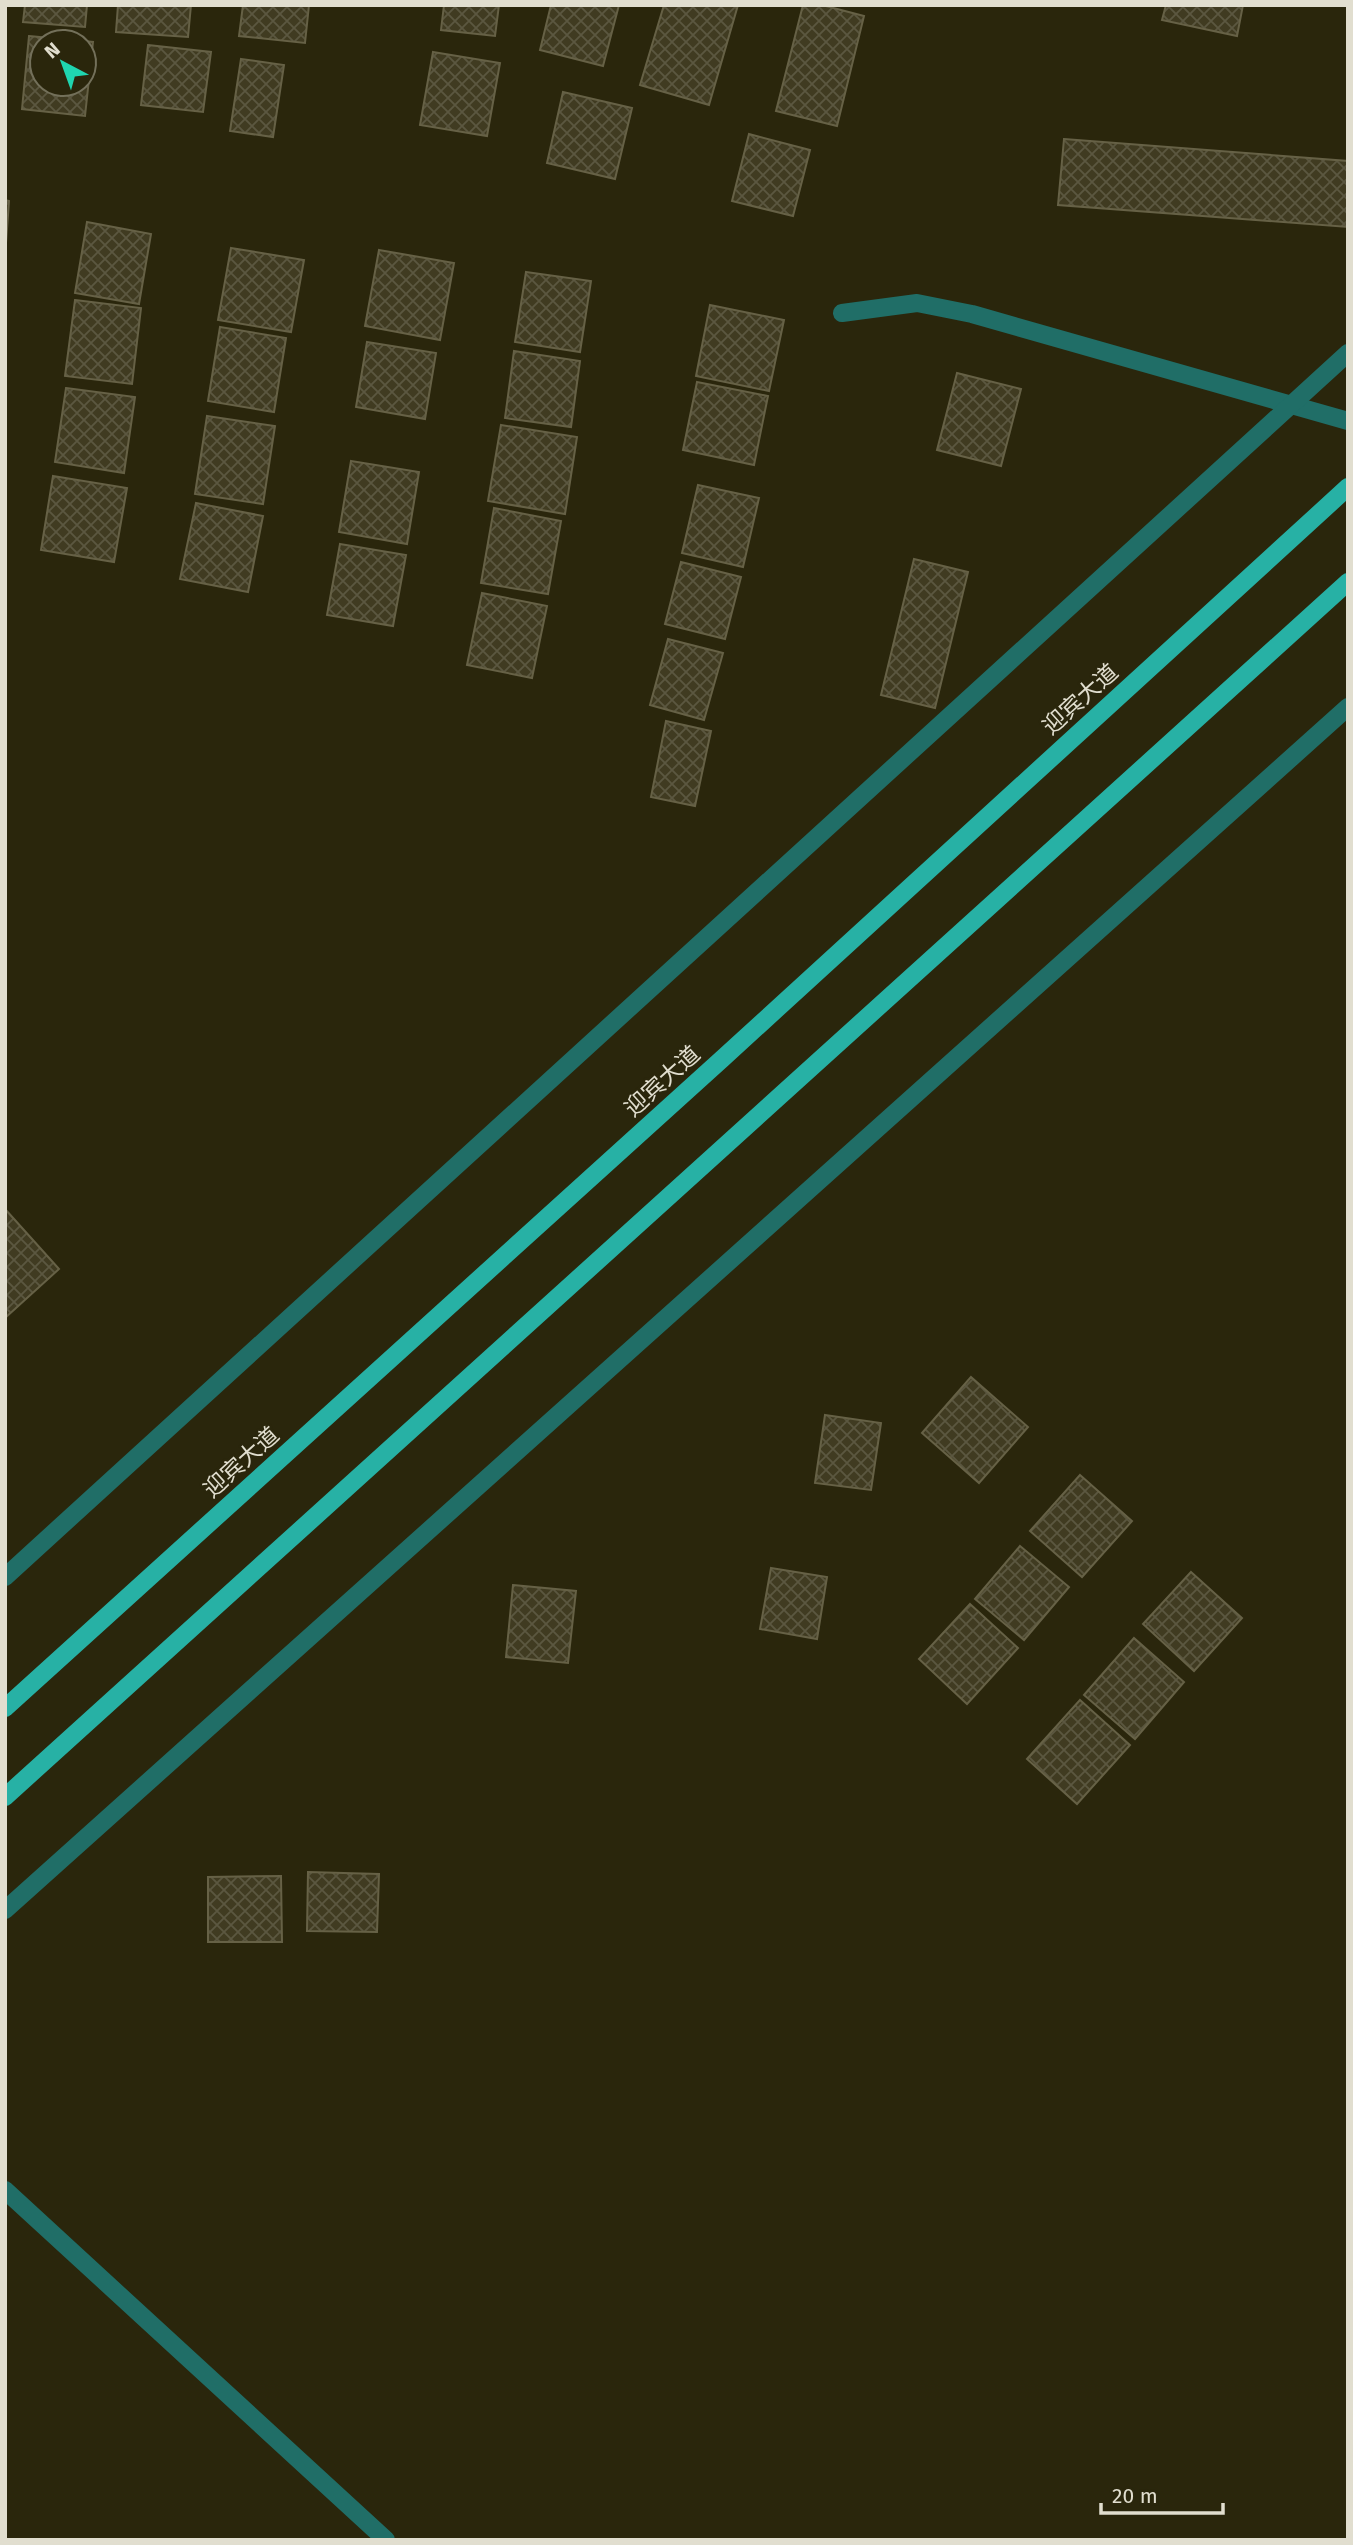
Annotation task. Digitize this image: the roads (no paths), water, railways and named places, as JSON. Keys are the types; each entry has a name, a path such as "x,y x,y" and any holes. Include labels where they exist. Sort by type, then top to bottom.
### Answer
{"main road":[{"name":"迎宾大道","path":"5,1708 722,1059 1348,487"},
{"path":"5,1797 1348,582"}],"street":[{"path":"842,313 917,303 958,311 1348,421"},
{"path":"5,1577 1348,353"},
{"path":"5,1910 1348,707"},
{"path":"5,2190 386,2540"}]}
